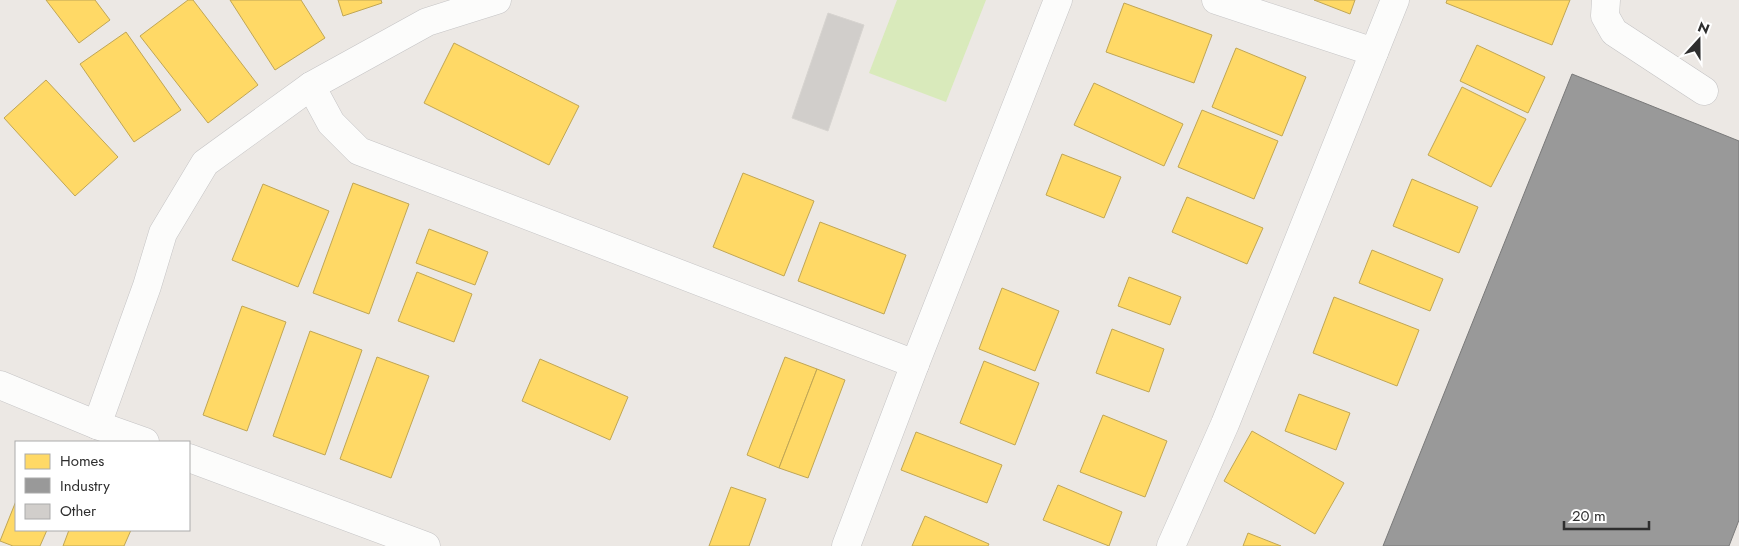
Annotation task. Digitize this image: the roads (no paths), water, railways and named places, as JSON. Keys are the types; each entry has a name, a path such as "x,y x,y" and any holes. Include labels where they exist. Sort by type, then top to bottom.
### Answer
{"street":[{"path":"97,425 147,286 163,232 205,163 311,86 427,22 497,0"},
{"path":"846,546 915,364 1058,0"},
{"path":"1216,0 1374,52"},
{"path":"1171,546 1225,424 1395,0"},
{"path":"1606,0 1605,16 1614,32 1704,91"},
{"path":"311,86 331,122 359,151 915,364"},
{"path":"0,385 97,425 142,441"},
{"path":"190,458 426,546"}]}
